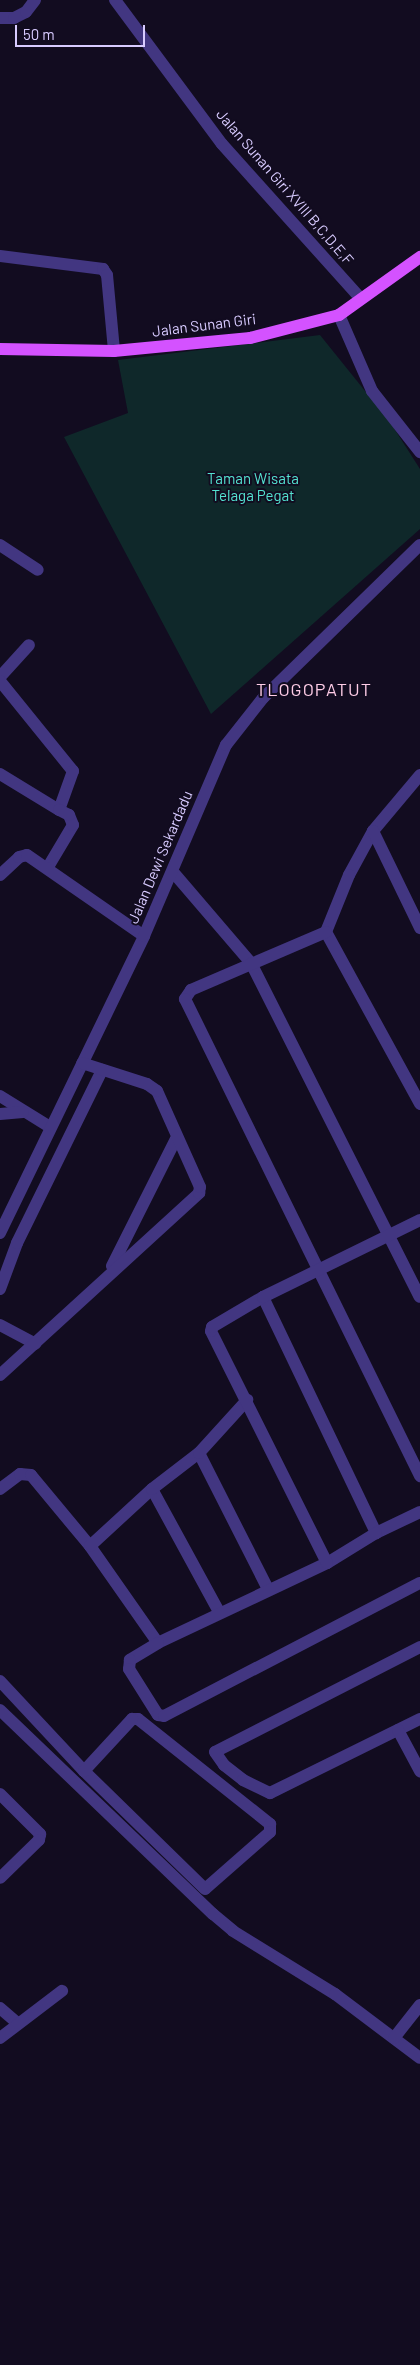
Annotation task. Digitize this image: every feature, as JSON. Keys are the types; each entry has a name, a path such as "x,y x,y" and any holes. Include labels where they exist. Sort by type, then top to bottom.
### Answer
{"main road":[{"name":"Jalan Sunan Giri","path":"0,349 114,351 250,338 339,315 420,257"}],"street":[{"path":"0,18 14,18 26,12 35,0"},
{"name":"Jalan Sunan Giri XVIII B,C,D,E,F","path":"115,0 222,144 362,299"},
{"path":"0,256 102,269 107,275 114,351"},
{"path":"339,315 372,391 420,452"},
{"path":"0,545 38,570"},
{"name":"Jalan Dewi Sekardadu","path":"0,1233 144,936 226,745 263,698 420,545"},
{"path":"0,677 29,645"},
{"path":"0,681 70,764 72,778 59,810"},
{"path":"0,774 70,815 73,825 48,867"},
{"path":"420,776 373,832 349,875 326,932 191,990 185,999 316,1270 420,1476"},
{"path":"373,832 420,928"},
{"path":"0,875 22,854 48,867 144,936"},
{"path":"173,872 251,963 420,1297"},
{"path":"326,932 420,1104"},
{"path":"0,1375 109,1272 199,1193 200,1187 152,1087 82,1063"},
{"path":"0,1289 17,1243 102,1070"},
{"path":"0,1096 50,1127"},
{"path":"0,1114 23,1112"},
{"path":"109,1272 177,1137"},
{"path":"327,1563 247,1400 210,1332 212,1327 263,1298 420,1220"},
{"path":"263,1298 376,1533"},
{"path":"0,1325 34,1344"},
{"path":"90,1546 152,1489 199,1452 247,1400"},
{"path":"199,1452 268,1589"},
{"path":"0,1489 20,1474 31,1475 90,1546 158,1643"},
{"path":"152,1489 219,1612"},
{"path":"420,1512 376,1533 327,1563 219,1612 158,1643 128,1665 158,1715 164,1716 420,1583"},
{"path":"420,1647 215,1752 243,1780 270,1793 420,1719"},
{"path":"0,1681 84,1771 205,1889 272,1828 138,1719 130,1721 84,1771"},
{"path":"0,1710 150,1858 220,1920 335,1994 420,2058"},
{"path":"398,1730 420,1771"},
{"path":"0,1794 40,1834 39,1840 0,1878"},
{"path":"0,2038 17,2023 62,1991"},
{"path":"394,2038 420,2005"},
{"path":"0,2008 17,2023"}],"green space":[{"name":"Taman Wisata Telaga Pegat","path":"320,335 390,422 420,469 420,529 211,714 64,437 128,413 118,360"}],"district":[{"name":"TLOGOPATUT","path":"314,689"}]}
